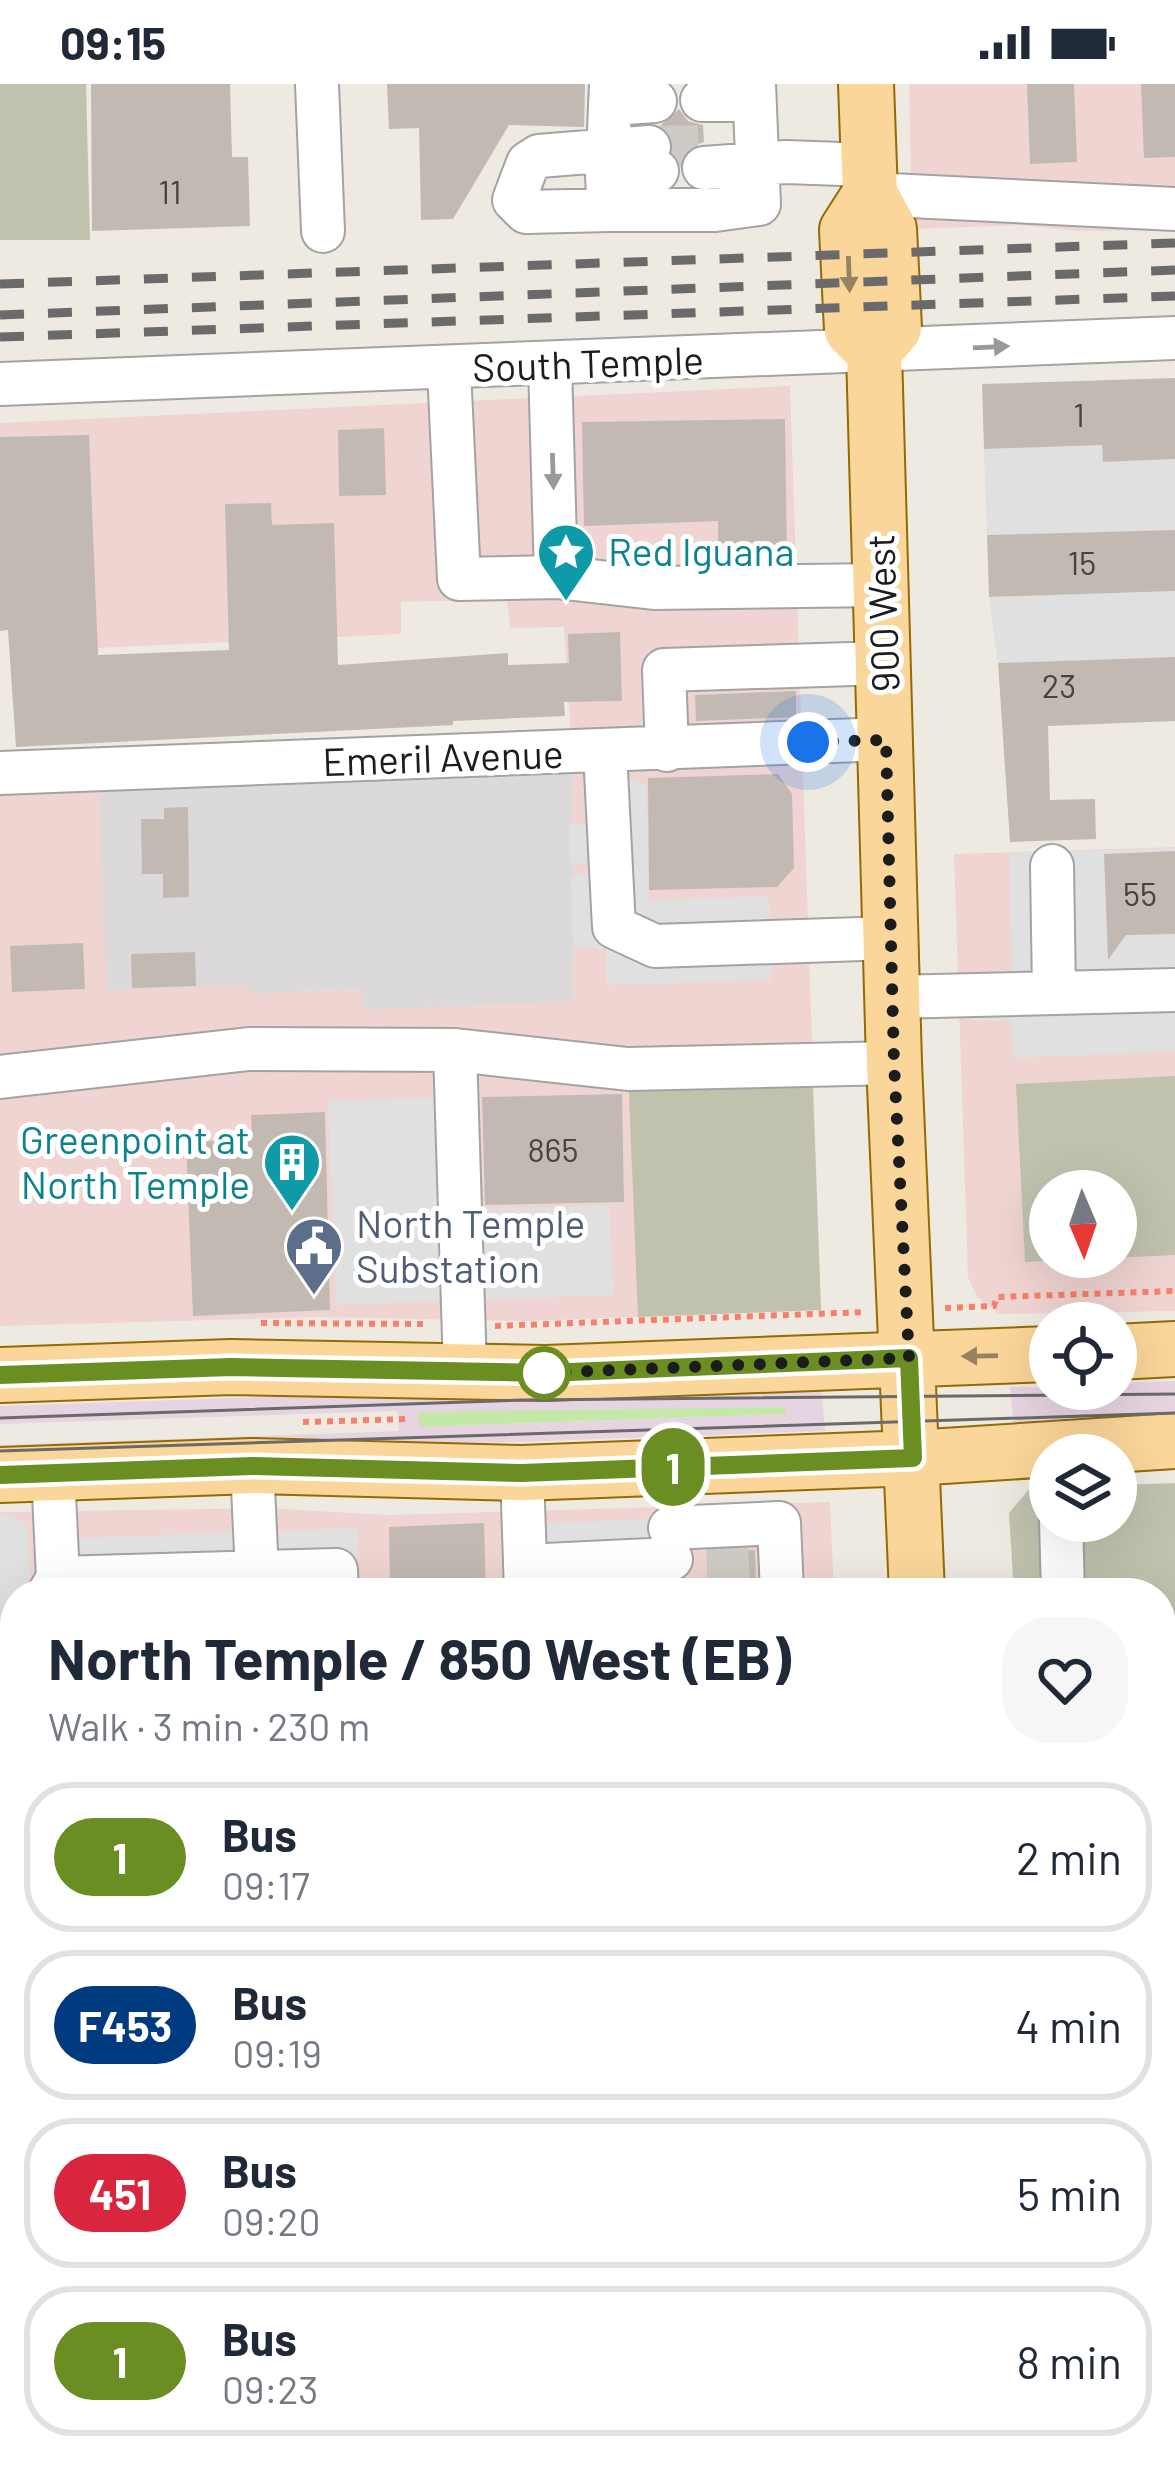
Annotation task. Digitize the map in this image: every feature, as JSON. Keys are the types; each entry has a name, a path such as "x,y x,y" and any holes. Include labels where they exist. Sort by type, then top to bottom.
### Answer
{"main road":[{"name":"900 West","path":"866,84 870,179 847,230 851,330 874,352 894,1063 917,1578"},
{"path":"0,1375 231,1367 464,1347 546,1373 1029,1355"},
{"path":"1137,1351 1175,1349"},
{"path":"1137,1445 1175,1441"},
{"path":"0,1475 252,1466 522,1473 1029,1453"}],"street":[{"path":"317,84 322,231"},
{"path":"608,178 759,204 754,92 702,100"},
{"path":"608,178 610,94 655,101"},
{"path":"704,157 755,154 870,179 1175,209"},
{"path":"608,178 657,159"},
{"name":"South Temple","path":"0,384 1175,338"},
{"path":"550,364 556,577"},
{"path":"449,370 458,579 556,577 654,588 882,585"},
{"path":"667,750 664,670 884,663"},
{"name":"Emeril Avenue","path":"0,773 886,740"},
{"path":"605,752 614,927 655,946 891,938"},
{"path":"1052,866 1054,992"},
{"path":"892,997 1175,991"},
{"path":"0,1077 249,1049 455,1050 628,1069 894,1063"},
{"path":"455,1050 464,1347"},
{"path":"252,1466 257,1573"},
{"path":"669,1467 678,1563"},
{"path":"53,1473 54,1578"},
{"path":"522,1473 525,1578"},
{"path":"543,1578 678,1563 779,1523 776,1574"},
{"path":"1062,1542 1063,1578"},
{"path":"179,1578 336,1570 336,1578"}],"path":[{"path":"994,1306 997,1297 1175,1291"},
{"path":"250,1323 464,1347 832,1314"},
{"path":"407,1409 408,1428"}],"shaded area":[{"path":"0,84 86,84 90,240 0,240"},
{"path":"909,84 1175,84 1175,230 1076,231 1022,225 912,229"},
{"path":"790,386 821,1310 527,1321 314,1317 0,1326 0,789 98,785 107,990 248,985 250,994 361,989 362,1010 573,1001 573,769 564,627 510,628 507,599 401,602 401,634 95,648 0,625 0,423"},
{"path":"1102,445 1103,462 1175,459 1175,530 987,535 984,449"},
{"path":"1175,591 1175,657 998,663 989,597"},
{"path":"585,767 646,784 650,900 768,896 771,919 811,920 812,960 772,962 771,980 607,985 606,950 573,946 571,876 592,873 591,865 570,863 569,825 587,824"},
{"path":"573,769 573,1002 362,1010 360,989 249,994 248,985 106,991 98,785"},
{"path":"1175,847 1175,1311 1137,1312 1137,1302 1029,1302 1029,1313 999,1314 977,1297 968,1277 954,854"},
{"path":"1175,848 1175,1051 1013,1058 1011,1020 966,1021 965,979 1012,977 1009,853"},
{"path":"812,1065 821,1310 638,1317 628,1069"},
{"path":"1175,1076 1175,1255 1137,1257 1137,1170 1029,1170 1029,1262 1025,1262 1016,1084"},
{"path":"473,1096 476,1209 609,1205 614,1295 336,1305 328,1101"},
{"path":"1175,1381 1175,1421 1014,1427 1010,1387 1029,1387 1029,1410 1137,1410 1137,1382"},
{"path":"587,1386 821,1387 825,1431 0,1460 0,1445 399,1431 397,1411 0,1424 0,1406","holes":["784,1407 785,1414 421,1427 418,1413"]},
{"path":"1175,1483 1175,1578 1013,1578 1009,1513 1029,1489 1029,1542 1137,1542 1137,1484"},
{"path":"830,1502 833,1578 0,1578 0,1512 265,1508 387,1515"},
{"path":"11,1514 28,1527 30,1578 0,1578 0,1515"},
{"path":"666,1518 670,1578 512,1578 510,1525"},
{"path":"357,1528 359,1578 54,1578 53,1539"}],"green space":[{"path":"785,1407 786,1414 420,1427 418,1412"}],"building":[{"path":"91,84 230,84 232,157 248,157 250,226 92,231"},
{"path":"387,84 585,84 584,127 509,125 453,219 421,220 419,128 389,129"},
{"path":"1027,84 1074,84 1077,162 1030,164"},
{"path":"1141,84 1175,84 1175,157 1144,158"},
{"path":"679,109 688,121 703,125 704,142 689,148 680,162 670,134 661,125"},
{"path":"1175,378 1175,459 1103,462 1102,445 984,449 982,384"},
{"path":"785,419 787,561 718,562 718,521 584,526 582,422"},
{"path":"384,428 386,495 339,496 338,430"},
{"path":"89,435 98,655 229,650 225,504 271,503 272,525 334,523 338,665 508,653 508,665 569,663 568,634 620,632 622,701 564,702 565,716 453,721 453,725 16,747 8,630 0,631 0,437"},
{"path":"1175,530 1175,591 989,597 987,535"},
{"path":"1175,657 1175,721 1048,726 1050,800 1095,799 1096,839 1010,842 998,663"},
{"path":"796,691 796,717 696,721 695,695"},
{"path":"778,774 792,794 794,868 777,887 649,890 648,778"},
{"path":"188,807 189,897 163,898 163,874 142,874 141,819 164,819 164,808"},
{"path":"1175,851 1175,934 1126,935 1108,960 1104,854"},
{"path":"83,943 85,989 12,992 10,946"},
{"path":"195,952 196,986 132,988 131,954"},
{"path":"622,1094 624,1202 485,1205 482,1097"},
{"path":"325,1112 330,1310 193,1316 186,1143 252,1137 251,1115"},
{"path":"484,1523 486,1578 390,1578 389,1527"},
{"path":"755,1550 756,1578 708,1578 707,1552"}],"tunnel":[{"path":"656,147 704,146"},
{"path":"707,1568 765,1565"}],"tram line":[{"path":"0,1418 524,1400 1175,1394"},
{"path":"0,1451 1175,1413"}],"railway":[{"path":"0,284 1175,243"},
{"path":"0,315 1175,270"},
{"path":"0,337 1175,296"}],"bus line":[{"name":"1","path":"0,1375 380,1366 546,1373 909,1358 913,1458 522,1473 252,1466 0,1475"}],"place":[{"name":"Red Iguana","path":"566,603"},
{"name":"Greenpoint at North Temple","path":"292,1213"},
{"name":"North Temple Substation","path":"314,1297"}],"route":[{"path":"544,1373 909,1358 894,1063 886,740 808,742"}]}
